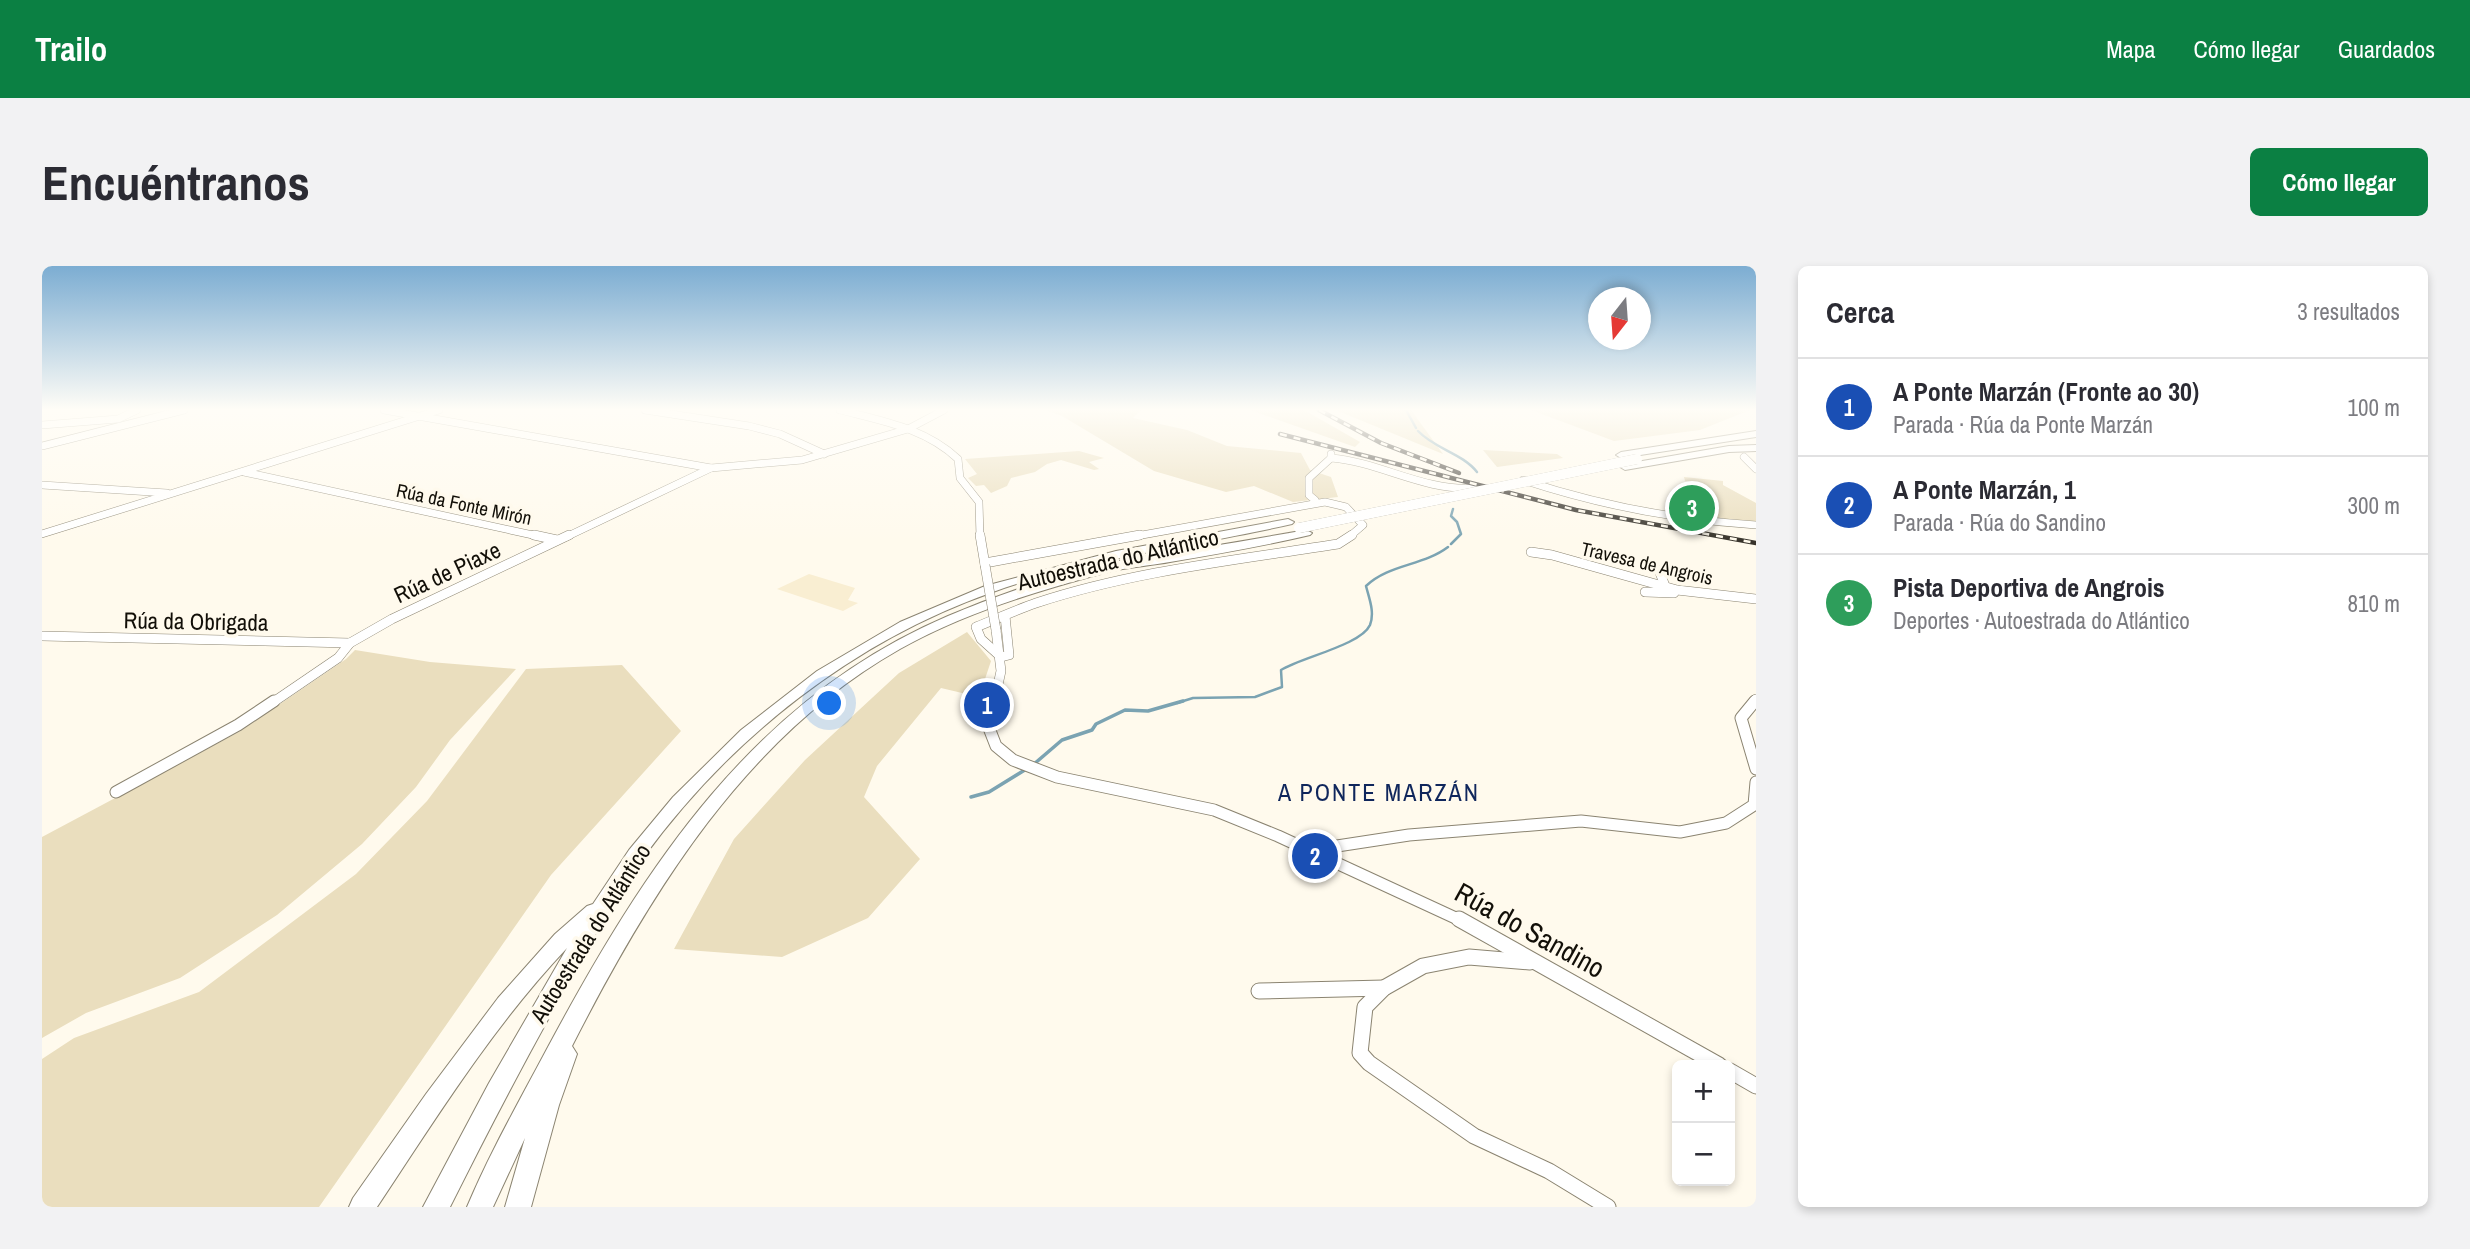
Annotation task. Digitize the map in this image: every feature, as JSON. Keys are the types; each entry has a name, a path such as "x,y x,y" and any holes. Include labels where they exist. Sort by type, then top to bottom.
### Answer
{"highway":[{"path":"1630,456 1639,454"},
{"name":"Autoestrada do Atlántico","path":"436,1207 513,1059 602,906 647,840 724,755 777,705 834,663 872,641 950,604 1039,574 1105,558 1298,528 1642,454"},
{"name":"Autoestrada do Atlántico","path":"480,1207 493,1175 627,924 686,837 747,765 800,714 853,673 893,648 954,618 1019,592 1133,563 1167,559 1298,528 1648,454"},
{"path":"1298,528 1701,454"},
{"path":"362,1207 499,1013 566,933 602,906"},
{"path":"518,1207 547,1105 591,990"}],"street":[{"path":"42,534 299,454"},
{"path":"632,454 711,468"},
{"name":"Rúa de Piaxe","path":"116,792 238,726 338,658 350,643 392,619 711,468 802,460 824,454"},
{"path":"954,454 958,459 956,470 960,480 977,498 980,506 979,540 1001,657"},
{"path":"1756,455 1744,457 1756,469"},
{"path":"1315,500 1309,495 1310,478 1331,456 1356,459 1454,490 1520,480 1633,511 1706,522 1756,525"},
{"name":"Rúa da Fonte Mirón","path":"242,472 558,540"},
{"path":"42,485 173,493"},
{"path":"985,564 1228,520 1315,500 1339,504 1356,512 1363,525 1338,544 1177,569 1105,584 1036,603 976,628 981,639 1001,657"},
{"name":"Travesa de Angrois","path":"1531,552 1552,555 1684,591 1756,599"},
{"path":"1659,570 1665,586"},
{"path":"1645,592 1684,591"},
{"path":"1001,657 1009,654 1005,616"},
{"name":"Rúa da Obrigada","path":"42,636 350,643"},
{"name":"Rúa do Sandino","path":"1001,657 989,724 994,743 1013,761 1042,773 1214,810 1311,850 1450,915 1710,1060"},
{"path":"1756,699 1741,718 1756,769"},
{"path":"1311,850 1409,835 1581,821 1680,832 1726,823 1754,805 1756,782"},
{"path":"1534,962 1469,957 1423,966 1384,988 1365,1007 1360,1053 1369,1063 1474,1136 1549,1171 1608,1207"},
{"path":"1259,991 1384,988"},
{"path":"1735,1074 1756,1086"}],"shaded area":[{"path":"1037,454 1089,454 1104,458 1089,462 1099,469 1094,470 1061,460 1047,464 1035,472 1011,478 1007,486 991,493 984,485 976,486 968,478 977,474 965,459"},
{"path":"1125,454 1301,454 1310,470 1331,477 1338,497 1293,502 1254,486 1226,492 1154,471"},
{"path":"1486,454 1555,454 1563,458 1497,467"},
{"path":"1684,477 1723,481 1723,485 1756,503 1756,524 1704,520 1670,506 1716,500 1685,481"},
{"path":"809,574 855,588 848,600 858,603 843,611 777,589"},
{"path":"967,632 991,661 979,697 941,688 877,766 864,797 920,859 868,918 782,957 674,949 734,839 805,760 899,673"},
{"path":"355,650 430,662 516,669 450,740 416,787 362,844 277,915 180,978 86,1013 42,1038 42,837 239,732 346,659"},
{"path":"622,665 681,731 551,875 319,1207 42,1207 42,1059 74,1038 199,992 356,874 427,801 526,669"}],"waterway":[{"path":"1453,454 1477,472"},
{"path":"1451,544 1461,534 1457,522 1451,516 1453,509"},
{"path":"1177,703 1193,698 1255,697 1282,687 1281,670 1355,639 1370,625 1371,605 1366,586 1385,573 1428,558 1448,547"},
{"path":"1034,764 1062,740 1092,730 1096,724 1125,710 1148,711 1183,701"},
{"path":"971,797 989,792 1028,768"}],"railway":[{"path":"1358,454 1576,510 1756,543"},
{"path":"1409,454 1459,473"}],"place":[{"name":"Pista Deportiva de Angrois","path":"1692,508"},
{"name":"A Ponte Marzán (Fronte ao 30)","path":"987,705"},
{"name":"A Ponte Marzán, 1","path":"1315,856"}],"district":[{"name":"A PONTE MARZÁN","path":"1379,792"}]}
